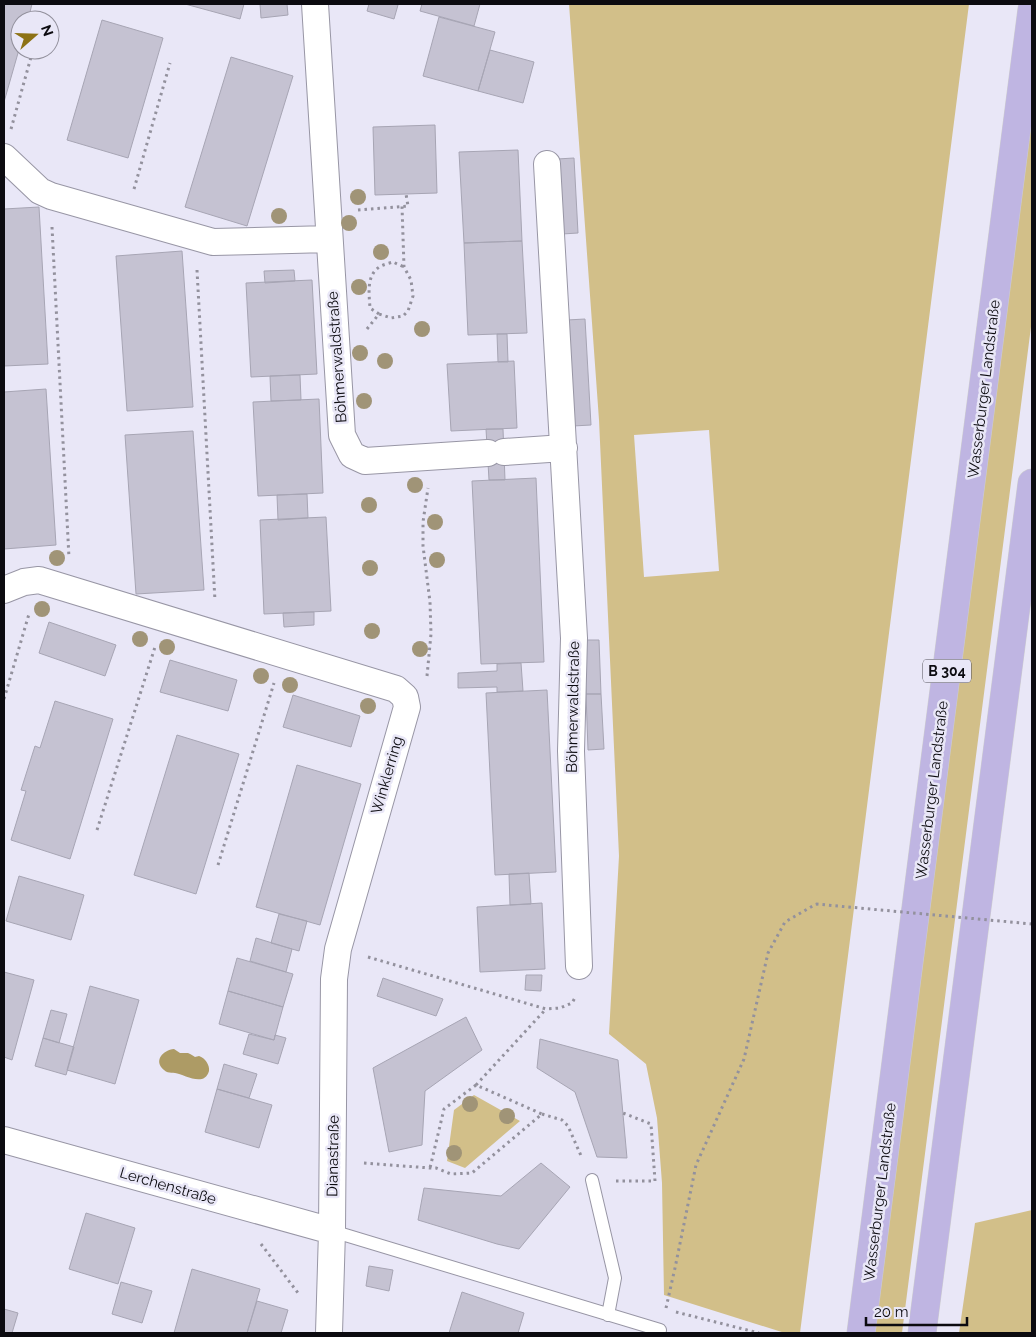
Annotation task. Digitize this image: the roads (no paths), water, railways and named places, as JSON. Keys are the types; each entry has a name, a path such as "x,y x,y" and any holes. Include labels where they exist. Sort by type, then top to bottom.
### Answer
{"main road":[{"name":"Wasserburger Landstraße","path":"861,1333 1032,9"},
{"path":"922,1333 1032,483"}],"street":[{"name":"Böhmerwaldstraße","path":"315,4 342,435 352,455 366,461 564,448"},
{"path":"4,157 40,191 51,196 213,242 330,239"},
{"name":"Böhmerwaldstraße","path":"547,164 574,638 571,751 579,966"},
{"name":"Winklerring","path":"4,590 24,582 39,580 396,689 405,697 407,707 338,949 334,979"},
{"name":"Dianastraße","path":"329,1333 332,1231 334,979"},
{"name":"Lerchenstraße","path":"4,1140 332,1231"}],"lane":[{"path":"592,1180 615,1278 608,1315"},
{"path":"332,1231 660,1330"}]}
